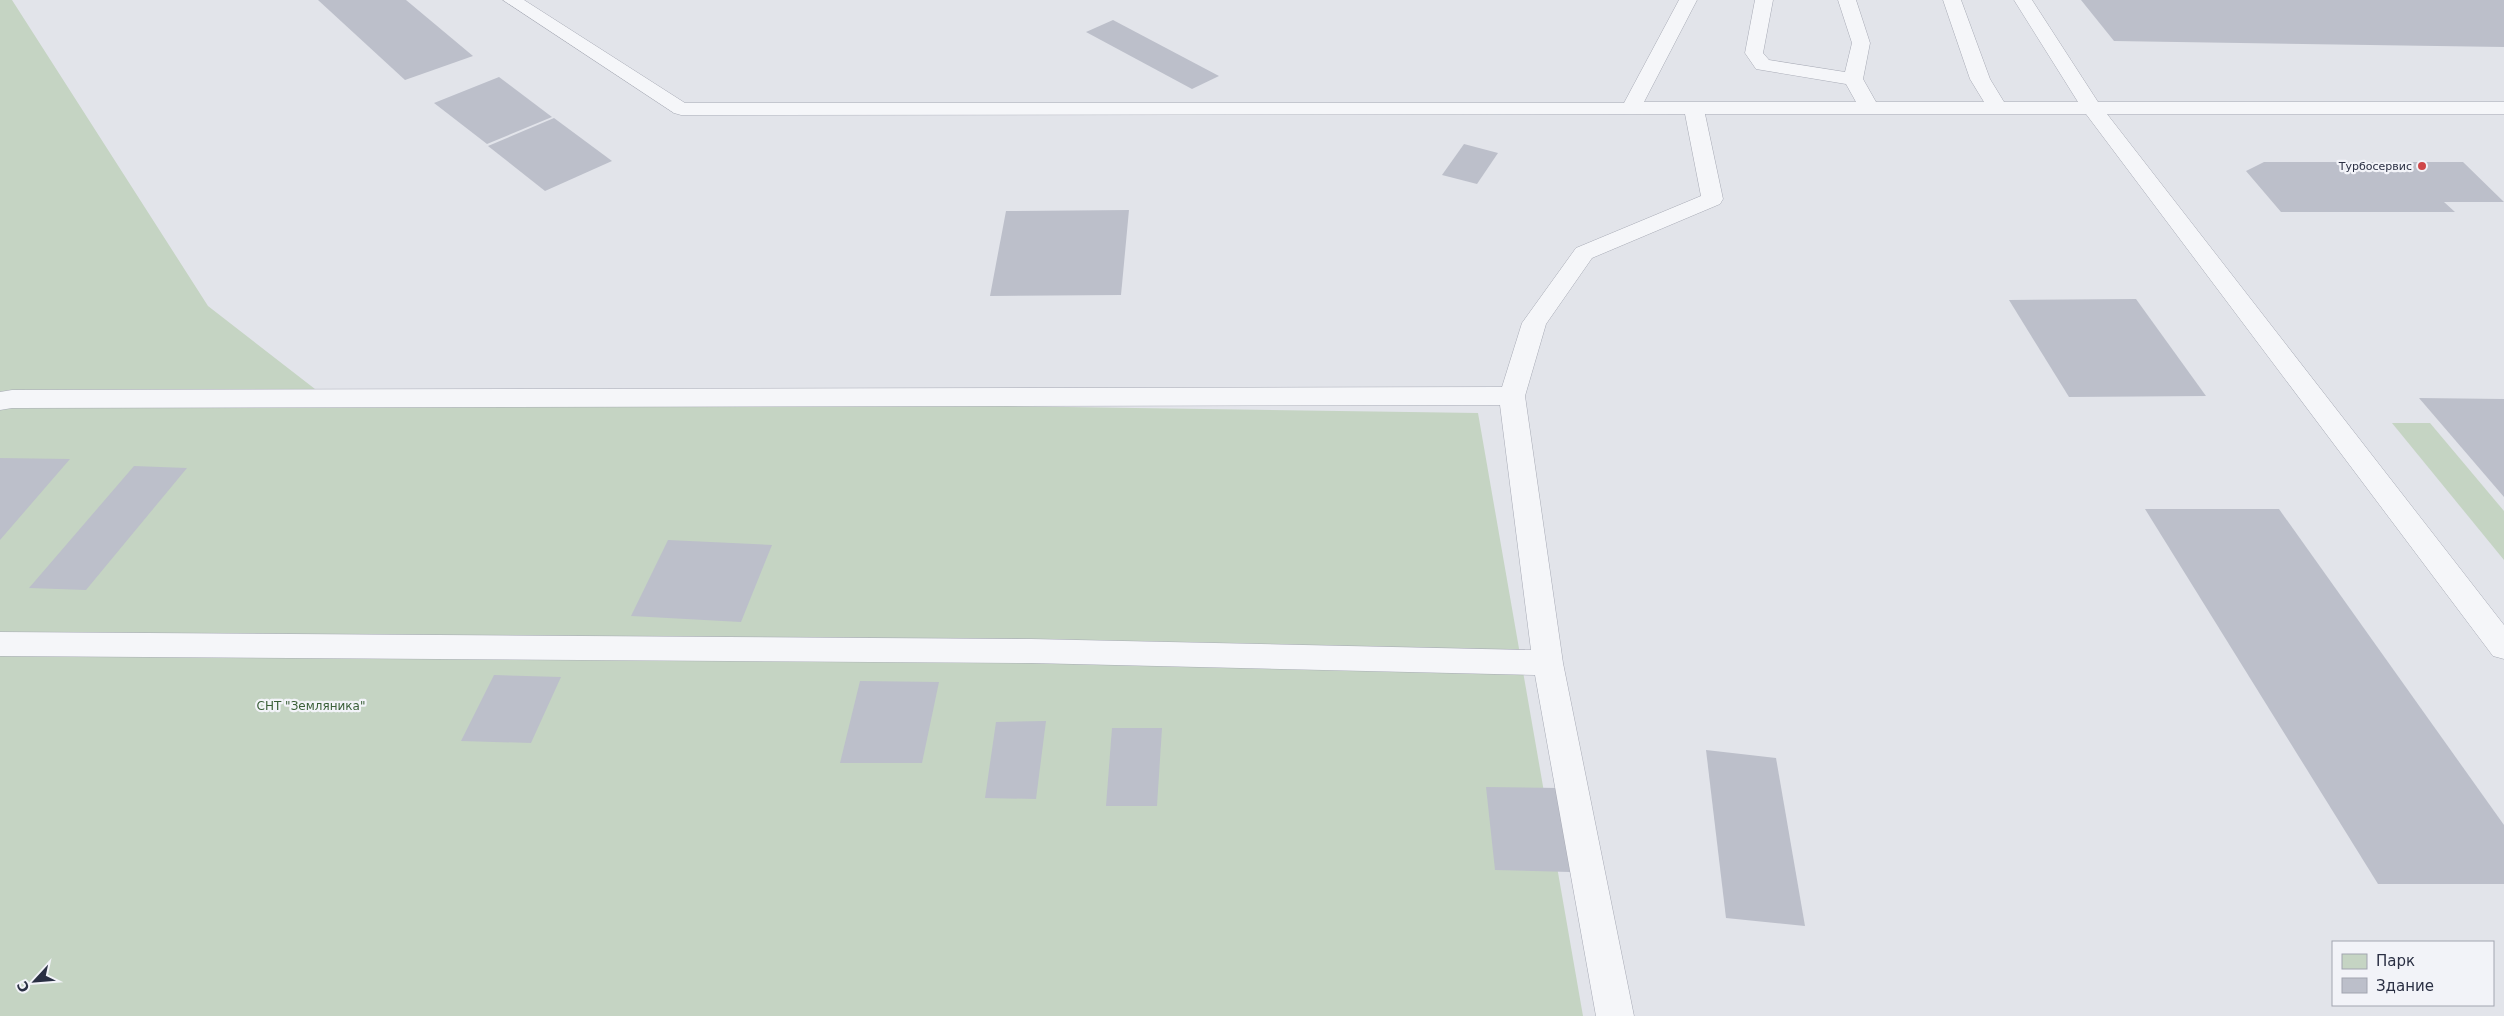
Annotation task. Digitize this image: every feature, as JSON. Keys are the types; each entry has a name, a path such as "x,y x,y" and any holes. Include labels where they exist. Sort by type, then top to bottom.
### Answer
{"lane":[{"path":"512,0 681,109 2504,108"},
{"path":"1632,107 1688,0"},
{"path":"1764,0 1754,53 1763,65 1804,73 1853,78"},
{"path":"1847,0 1861,43 1853,78 1869,107"},
{"path":"1952,0 1980,78 1997,107"},
{"path":"2023,0 2091,108 2504,647"},
{"path":"1616,1016 1548,663 1512,396 1534,323 1584,253 1712,199 1694,107"},
{"path":"0,401 12,399 1512,396"},
{"path":"0,644 1021,651 1548,663"}],"green space":[{"name":"СНТ \"Земляника\"","path":"0,0 12,0 208,306 324,396 1478,413 1583,1016 0,1016"},
{"path":"2392,423 2430,423 2504,511 2504,560"}],"building":[{"path":"318,0 406,0 473,56 405,80"},
{"path":"2081,0 2504,0 2504,47 2114,41"},
{"path":"1113,20 1219,76 1192,89 1086,32"},
{"path":"499,77 552,117 487,144 434,103"},
{"path":"554,118 612,161 545,191 488,146"},
{"path":"1464,144 1498,153 1477,184 1442,175"},
{"path":"2264,162 2463,162 2504,202 2444,202 2455,212 2281,212 2246,171"},
{"path":"1129,210 1121,295 990,296 1006,211"},
{"path":"2136,299 2206,396 2069,397 2009,300"},
{"path":"2419,398 2504,399 2504,497"},
{"path":"0,458 70,459 0,540"},
{"path":"134,466 187,468 86,590 29,588"},
{"path":"2145,509 2279,509 2504,825 2504,884 2378,884"},
{"path":"668,540 772,545 741,622 631,616"},
{"path":"494,675 561,677 531,743 461,741"},
{"path":"860,681 939,682 922,763 840,763"},
{"path":"1046,721 1036,799 985,798 996,722"},
{"path":"1112,728 1162,728 1157,806 1106,806"},
{"path":"1706,750 1776,758 1805,926 1726,918"},
{"path":"1486,787 1558,788 1570,872 1495,870"}],"place":[{"name":"Турбосервис","path":"2422,166"}]}
